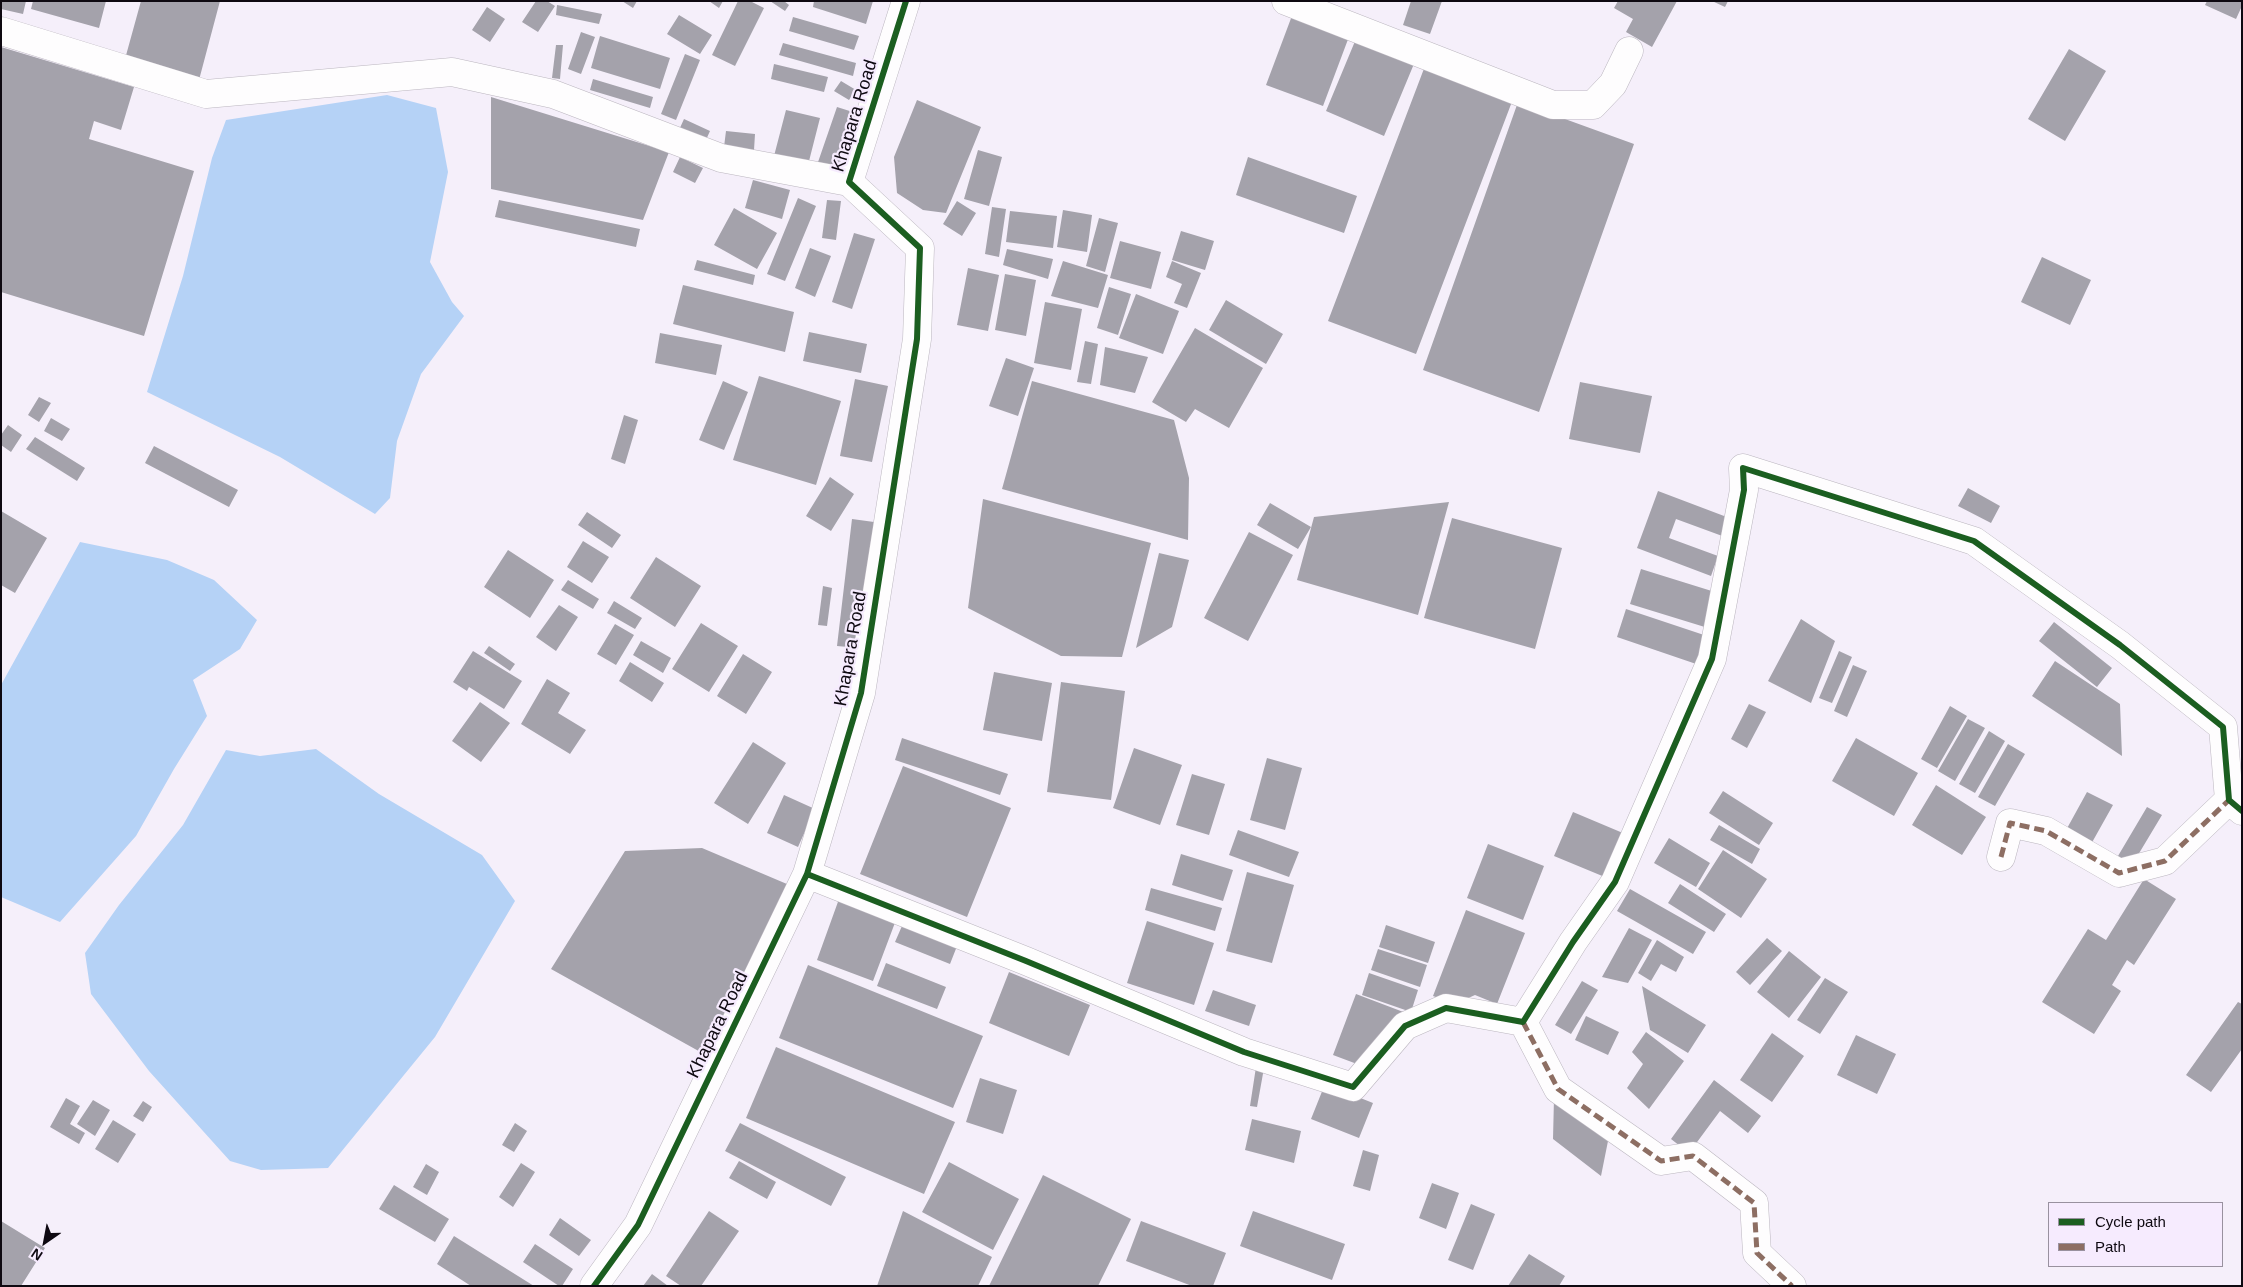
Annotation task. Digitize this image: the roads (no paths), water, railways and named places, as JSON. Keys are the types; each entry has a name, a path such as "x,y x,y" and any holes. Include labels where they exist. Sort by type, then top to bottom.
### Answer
{"street":[{"name":"Khapara Road","path":"594,1286 638,1225 807,874 861,693 917,339 920,248 849,182 906,1"},
{"path":"1286,1 1553,105 1593,105 1613,84 1629,52"},
{"path":"1,31 206,94 452,72 552,94 721,158 849,182"},
{"path":"1523,1022 1573,942 1615,882 1712,659 1744,490 1743,468 1974,541 2120,644 2223,727 2235,805 2165,861 2119,873 2046,831 2010,823 2000,857"},
{"path":"807,874 1026,961 1244,1052 1353,1087 1405,1026 1446,1008 1523,1022"},
{"path":"1523,1022 1558,1089 1661,1161 1693,1156 1754,1203 1757,1253 1792,1286"}],"water":[{"path":"387,95 436,108 448,172 430,262 452,302 464,316 421,374 397,441 390,498 375,514 280,457 147,392 183,276 212,158 226,120"},
{"path":"80,542 167,560 214,580 257,620 240,649 193,680 207,716 136,836 60,922 1,897 1,685"},
{"path":"316,749 379,794 482,855 515,901 435,1037 328,1168 261,1170 230,1161 149,1071 91,994 85,953 119,905 183,825 226,750 260,756"}]}
